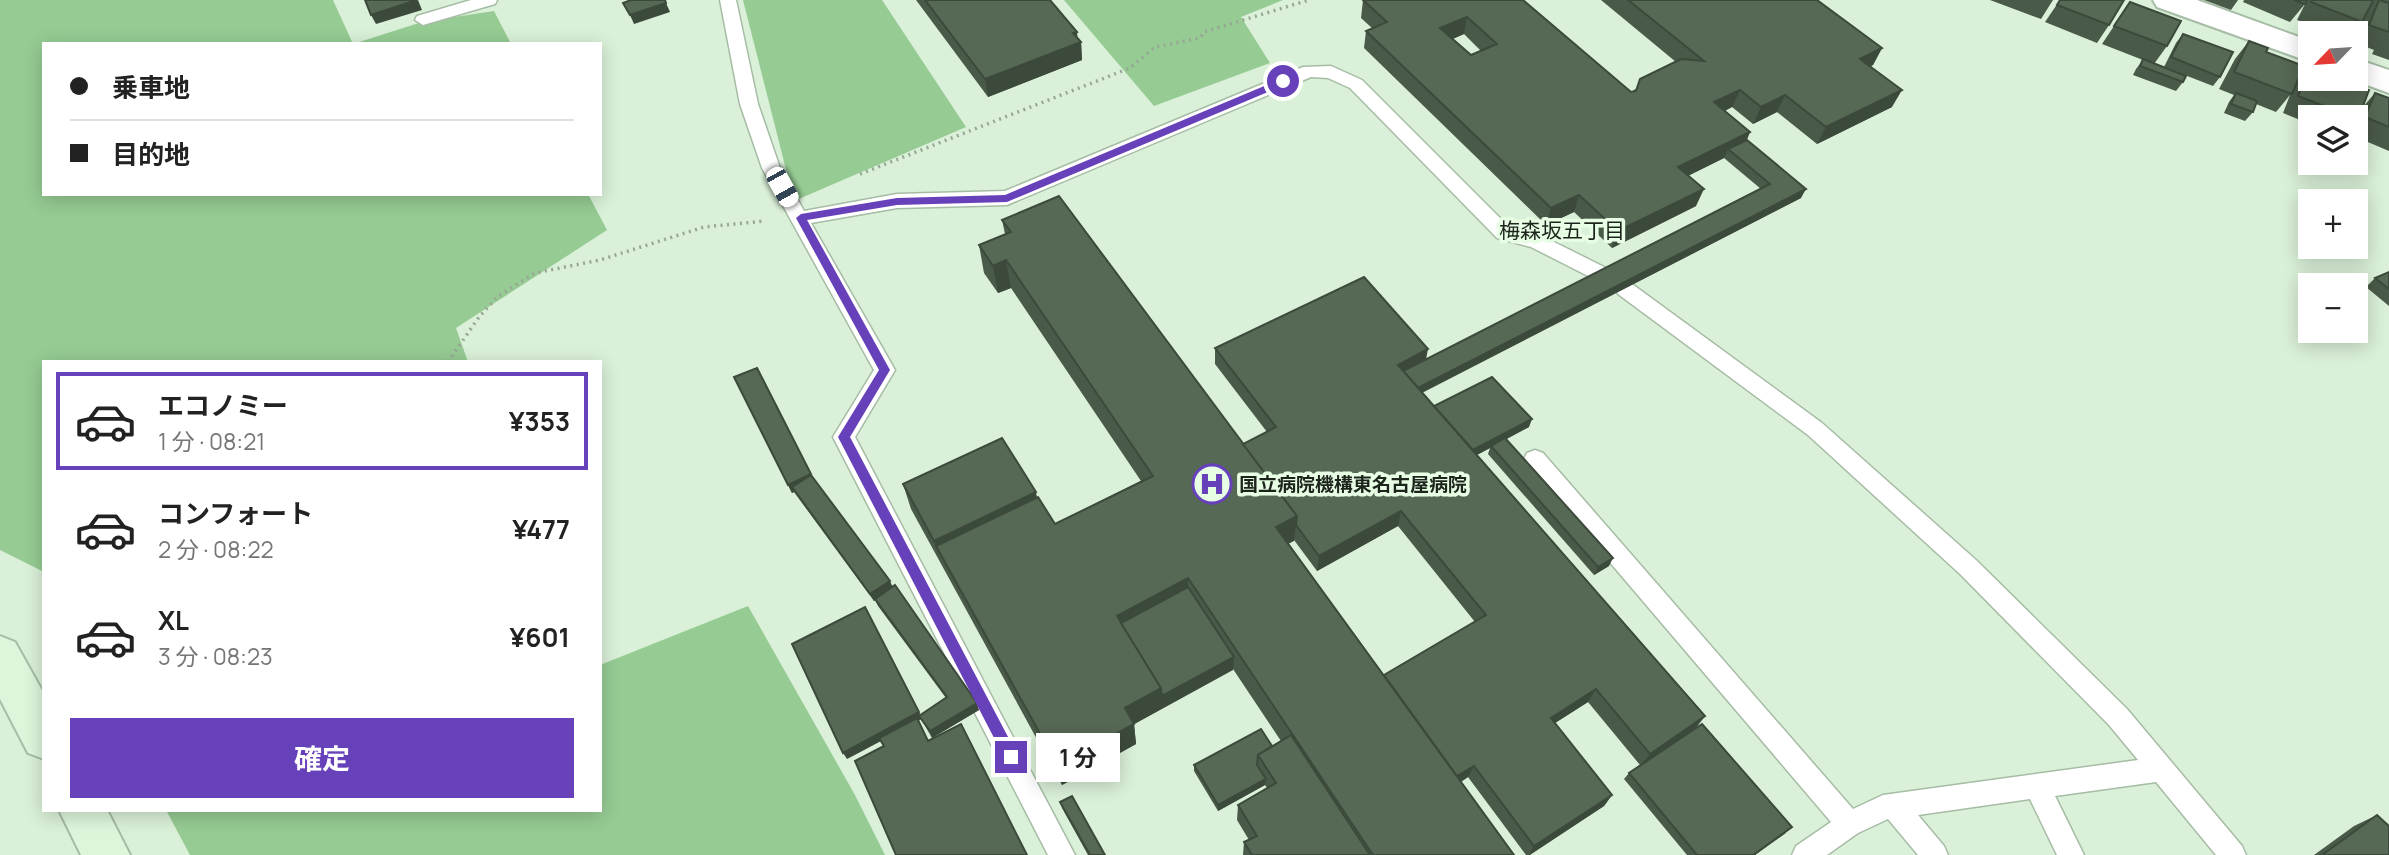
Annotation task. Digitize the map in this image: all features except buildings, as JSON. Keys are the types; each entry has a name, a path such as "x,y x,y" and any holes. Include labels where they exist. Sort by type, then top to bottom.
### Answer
{"street":[{"path":"2168,0 2298,48"},
{"path":"2368,74 2389,82"},
{"path":"0,656 42,734"},
{"path":"83,812 106,855"}],"lane":[{"path":"423,20 489,0"},
{"path":"728,0 749,104 771,168 885,370 844,437 1062,855"},
{"path":"801,218 897,201 1007,198 1308,71 1331,72 1356,85 1504,233 1537,242 1605,276"},
{"path":"1625,289 1815,429 1968,567 2118,717 2233,855"},
{"path":"1535,459 1849,824"},
{"path":"1805,855 1849,824 1883,807 2162,769"},
{"path":"2037,786 2071,855"},
{"path":"1894,806 1935,855"}],"path":[{"path":"855,177 1130,68 1155,47 1200,38 1204,32 1309,0"},
{"path":"449,360 479,317 497,297 535,273 600,260 704,226 801,218"}],"green space":[{"path":"0,0 333,0 352,42 42,42 42,196 589,196 607,230 456,328 467,360 42,360 42,571 0,550"},
{"path":"743,0 882,0 966,127 794,201"},
{"path":"1064,0 1283,0 1241,17 1270,63 1154,106"},
{"path":"494,11 510,42 359,42 422,22"},
{"path":"748,606 855,795 885,855 190,855 167,812 602,812 602,664"}],"place":[{"name":"国立病院機構東名古屋病院","path":"1212,484"}],"district":[{"name":"梅森坂五丁目","path":"1562,231"}],"route":[{"path":"1011,757 844,437 885,370 801,218 897,201 1007,198 1283,81"}]}
